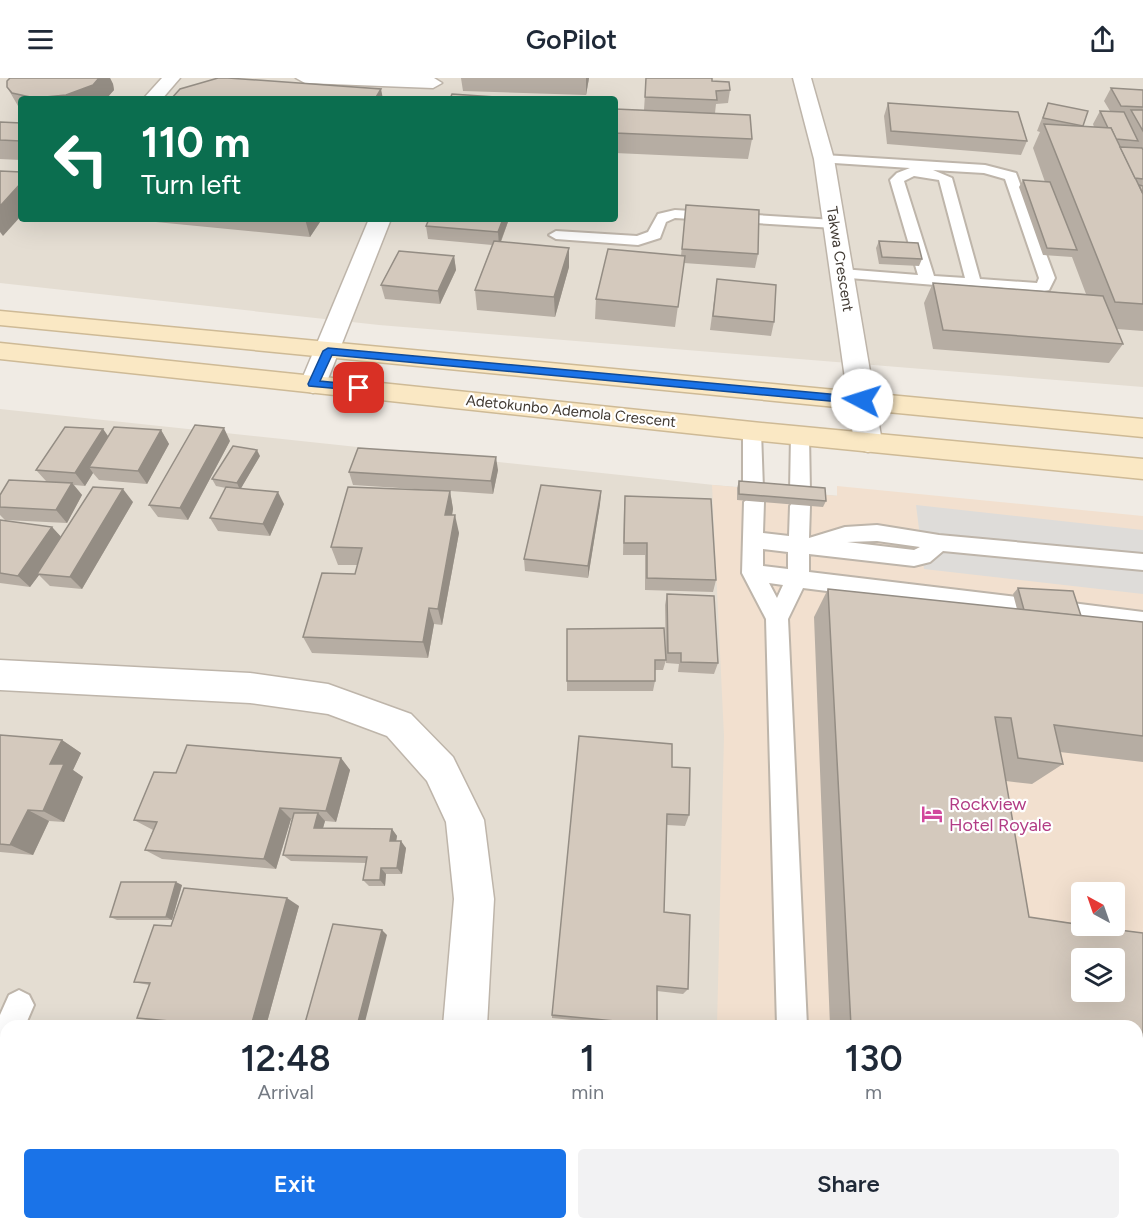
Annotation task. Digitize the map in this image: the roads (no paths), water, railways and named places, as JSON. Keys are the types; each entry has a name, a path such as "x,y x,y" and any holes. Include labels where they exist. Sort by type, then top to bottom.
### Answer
{"main road":[{"name":"Adetokunbo Ademola Crescent","path":"0,318 1143,428"},
{"name":"Adetokunbo Ademola Crescent","path":"0,351 752,431 1143,469"}],"street":[{"path":"155,96 171,78"},
{"path":"305,78 431,87"},
{"name":"Takwa Crescent","path":"802,78 824,159 868,442"},
{"path":"313,384 379,222"},
{"path":"0,675 250,688 328,699 399,725 440,769 465,820 474,899 465,1020"}],"lane":[{"path":"824,159 985,169 1011,176 1047,278 1046,284 1035,288 842,274"},
{"path":"927,280 897,180 909,172 926,172 945,178 974,284"},
{"path":"556,235 639,241 655,236 659,219 665,215 675,214 834,224"},
{"path":"752,431 752,573 777,619 792,1020"},
{"path":"777,619 798,577 805,546 800,499 800,435"},
{"path":"753,540 914,558 923,556 939,543 1143,562"},
{"path":"752,573 1017,606"},
{"path":"1072,612 1143,621"}],"place":[{"name":"Rockview Hotel Royale","path":"932,814"}]}
